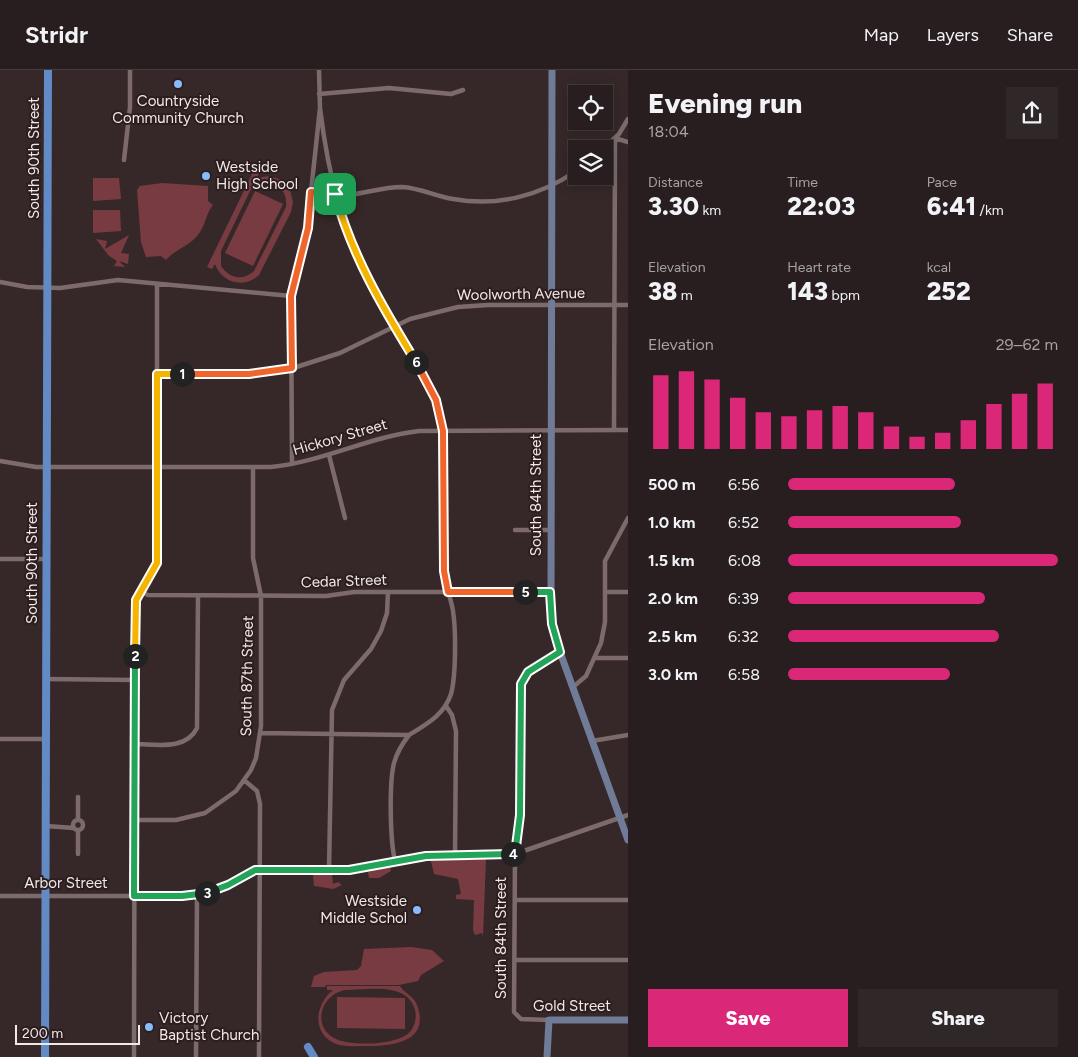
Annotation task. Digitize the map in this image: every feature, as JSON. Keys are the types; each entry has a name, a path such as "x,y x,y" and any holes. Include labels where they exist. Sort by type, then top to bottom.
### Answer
{"main road":[{"name":"South 90th Street","path":"45,1057 48,70"},
{"name":"South 84th Street","path":"552,70 550,592 552,624 560,652"},
{"path":"560,652 592,741 624,816 628,840"},
{"path":"547,1057 549,1020"},
{"name":"Gold Street","path":"549,1020 628,1020"},
{"path":"308,1047 314,1057"}],"street":[{"path":"124,160 130,111 130,70"},
{"path":"319,70 320,108 335,194 359,262 432,390 439,410 443,431 444,571 454,615 454,676 452,692 446,706 433,720 408,735 398,752 393,771 392,847 395,861"},
{"path":"319,94 389,88 451,94 463,90"},
{"path":"292,464 291,296 308,228 320,108"},
{"path":"614,430 615,138 628,119"},
{"path":"615,138 628,142"},
{"path":"311,192 352,194 387,187 405,187 423,190 455,200 489,201 525,196 551,186 568,176"},
{"path":"0,282 20,287 47,288 78,286 116,280 291,296"},
{"path":"134,1057 135,603 157,563 157,284"},
{"name":"Woolworth Avenue","path":"157,374 249,374 292,368 340,353 394,326 424,314 458,307 628,305"},
{"name":"Hickory Street","path":"0,461 46,467 253,467 292,464 398,434 443,431 628,430"},
{"path":"329,455 345,518"},
{"name":"South 87th Street","path":"134,820 176,820 199,815 225,800 244,780 256,758 260,733 261,596 252,555 253,467"},
{"path":"573,687 586,676 604,630 606,556 627,524 628,518"},
{"path":"515,530 550,530"},
{"path":"0,559 46,559"},
{"name":"Cedar Street","path":"140,592 148,595 326,596 354,592 550,592"},
{"path":"329,870 330,733 332,710 339,688 349,673 371,649 381,630 387,613 388,592"},
{"path":"605,592 628,592"},
{"path":"135,744 175,744 190,738 198,724 198,596"},
{"name":"South 84th Street","path":"517,1018 514,1012 515,854 520,815 521,684 528,672 560,652"},
{"path":"594,658 628,658"},
{"path":"46,680 135,680"},
{"path":"446,706 452,715 456,731 455,855"},
{"path":"260,733 408,735"},
{"path":"592,741 628,735"},
{"path":"0,739 46,739"},
{"path":"244,780 255,788 260,799 259,1057"},
{"path":"78,797 76,825 78,854"},
{"name":"Arbor Street","path":"0,896 197,895 221,888 252,871 260,869 360,869 426,856 515,854 624,816"},
{"path":"46,826 76,825"},
{"path":"196,1057 197,895"},
{"path":"515,900 628,900"},
{"path":"515,960 628,960"},
{"name":"Gold Street","path":"517,1018 549,1020"}],"shaded area":[{"path":"254,170 259,173 257,178 269,176 282,180 290,190 293,202 291,212 259,275 247,282 240,283 228,280 218,271 215,264 212,269 207,267","holes":["268,182 273,183 284,192 286,207 254,271 241,277 232,276 221,266 221,251 250,191 254,186"]},
{"path":"93,178 119,178 121,199 93,201"},
{"path":"162,183 208,186 208,201 213,205 197,236 166,260 161,256 146,257 141,242 137,190 140,186"},
{"path":"255,191 283,204 253,266 225,253"},
{"path":"93,210 120,210 121,231 93,233"},
{"path":"129,235 121,253 129,254 128,264 119,261 125,267 114,266 117,261 109,256 96,239 107,241 105,249"},
{"path":"464,858 486,859 483,936 482,933 475,935 473,930 474,900 456,899 456,895 461,894 458,879 434,874 431,861"},
{"path":"390,866 391,871 379,878 369,878 368,872"},
{"path":"332,874 333,884 338,882 342,885 333,889 314,886 313,875"},
{"path":"411,947 432,950 444,961 421,975 418,981 399,985 326,985 325,987 311,987 314,976 324,972 357,970 361,966 364,949"},
{"path":"327,986 400,986 414,999 417,1005 420,1018 418,1027 414,1035 397,1043 366,1046 336,1044 322,1033 319,1026 319,1011 322,1003 333,990 327,990","holes":["384,989 402,994 409,999 415,1010 416,1018 412,1029 407,1035 387,1042 363,1044 341,1041 334,1038 323,1026 322,1011 330,997 345,990"]},
{"path":"337,997 405,998 405,1029 337,1028"}],"place":[{"name":"Countryside Community Church","path":"178,84"},
{"name":"Westside High School","path":"206,176"},
{"name":"Westside Middle Schol","path":"417,910"},
{"name":"Victory Baptist Church","path":"149,1027"}],"route":[{"path":"311,192 335,194 346,230 367,278 432,390 439,410 444,440 444,571 448,592 550,592 552,624 560,652 528,672 521,684 520,815 515,854 435,855 349,870 260,869 252,871 228,885 210,892 191,896 134,896 135,603 157,563 157,374 229,375 271,372 292,368 291,296 308,228 311,192"}]}
